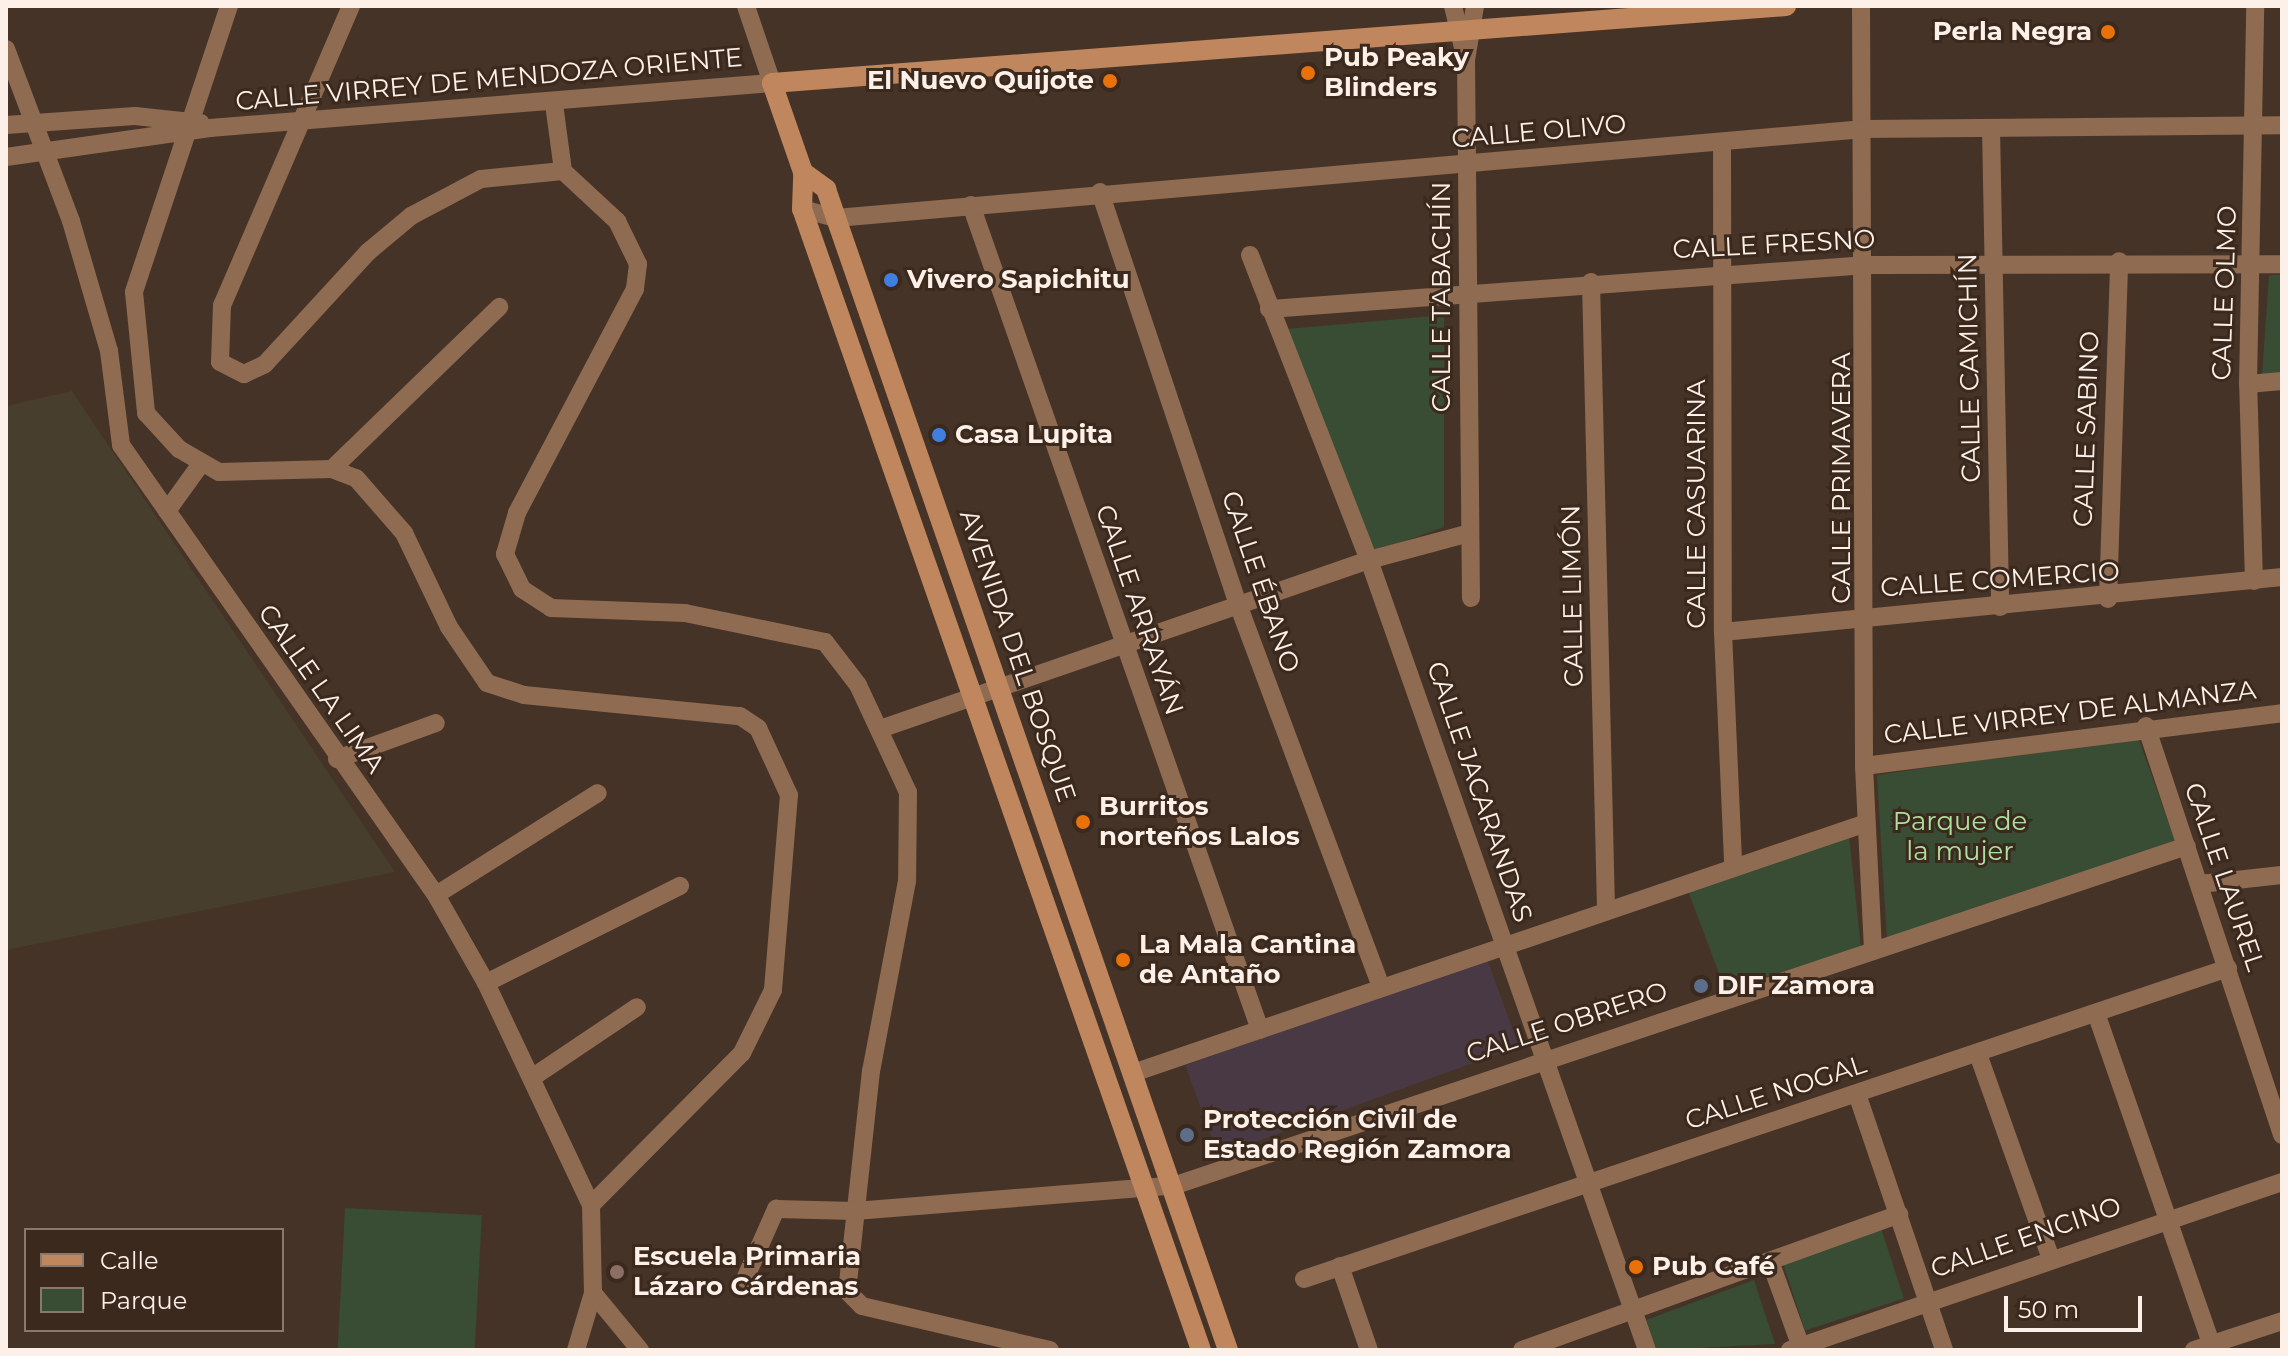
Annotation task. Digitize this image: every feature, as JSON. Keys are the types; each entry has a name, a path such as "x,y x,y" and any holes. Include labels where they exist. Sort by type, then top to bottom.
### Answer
{"street":[{"path":"229,6 134,292 133,332 146,413 200,465 219,472 332,469 356,478 404,533 449,627 487,683 524,695 740,716 758,728 789,795 773,990 742,1053 591,1205"},
{"path":"351,6 304,122 222,305 217,354 233,373 265,364 368,252 450,190 508,171 563,171"},
{"name":"AVENIDA DEL BOSQUE","path":"746,6 803,172 802,209 1201,1350"},
{"path":"1453,6 1466,34"},
{"path":"1466,34 1475,6"},
{"path":"772,83 1466,34 1786,6"},
{"name":"CALLE PRIMAVERA","path":"1861,6 1867,265 1869,616 1864,766 1873,950"},
{"name":"CALLE OLMO","path":"2254,581 2248,384 2254,265 2255,6"},
{"name":"CALLE TABACHÍN","path":"1466,34 1472,289 1466,534 1471,598"},
{"name":"CALLE LA LIMA","path":"6,49 46,150 109,351 121,445 337,759 436,895 486,983 591,1205 593,1293 576,1350"},
{"name":"CALLE VIRREY DE MENDOZA ORIENTE","path":"6,125 36,122 210,128 554,104 772,83"},
{"path":"554,104 563,171 617,221 639,275 508,532 513,573 522,589 551,608 685,613 825,642 883,728 908,792 907,881 871,1071 847,1291 852,1301 1050,1350"},
{"path":"6,157 190,125"},
{"name":"CALLE OLIVO","path":"802,209 836,218 1100,192 1864,129 2282,125"},
{"name":"CALLE CAMICHÍN","path":"1991,128 2000,607"},
{"name":"CALLE CASUARINA","path":"1722,142 1723,632 1733,865"},
{"name":"AVENIDA DEL BOSQUE","path":"803,172 826,189 1133,1073 1176,1185 1228,1350"},
{"name":"CALLE ÉBANO","path":"1100,192 1239,607 1381,986"},
{"name":"CALLE ARRAYÁN","path":"971,205 1260,1030"},
{"name":"CALLE JACARANDAS","path":"1250,255 1369,560 1647,1350"},
{"name":"CALLE FRESNO","path":"1269,309 1472,289 1867,265 2119,261 2282,264"},
{"name":"CALLE SABINO","path":"2108,599 2119,261"},
{"name":"CALLE LIMÓN","path":"1591,282 1606,909"},
{"path":"332,469 499,307"},
{"path":"2248,384 2282,381"},
{"path":"167,511 200,465"},
{"path":"883,728 1369,560 1466,534"},
{"name":"CALLE COMERCIO","path":"1723,632 1869,616 2108,599 2282,577"},
{"name":"CALLE VIRREY DE ALMANZA","path":"1864,766 2146,726 2282,713"},
{"path":"337,759 436,723"},
{"name":"CALLE LAUREL","path":"2146,726 2282,1135"},
{"path":"436,895 598,793"},
{"path":"1133,1073 1733,865 1866,823"},
{"name":"CALLE OBRERO","path":"745,1279 776,1209 855,1211 1146,1191 1176,1185 1545,1057 2187,846"},
{"path":"2200,884 2282,875"},
{"path":"486,983 680,886"},
{"name":"CALLE NOGAL","path":"1304,1279 2228,968"},
{"path":"533,1077 637,1007"},
{"path":"2096,1013 2168,1217 2203,1347 2282,1321"},
{"path":"1978,1054 2050,1256"},
{"path":"1857,1094 1944,1350"},
{"name":"CALLE ENCINO","path":"1798,1349 2050,1256 2282,1182"},
{"path":"1522,1350 1899,1214"},
{"path":"1770,1261 1798,1349"},
{"path":"1340,1266 1369,1350"},
{"path":"593,1293 640,1350"}],"shaded area":[{"path":"72,391 395,872 6,950 6,406"},
{"path":"1486,956 1519,1046 1218,1156 1185,1065"}],"green space":[{"path":"2269,275 2282,275 2282,374 2262,376"},
{"path":"1444,315 1444,527 1369,554 1287,329"},
{"name":"Parque de la mujer","path":"2138,737 2175,841 1887,940 1877,775"},
{"path":"1849,835 1861,949 1725,989 1688,891"},
{"path":"345,1208 482,1215 475,1350 338,1350"},
{"path":"1881,1228 1904,1298 1805,1331 1782,1260"},
{"path":"1754,1280 1775,1344 1657,1350 1646,1320"}],"place":[{"name":"Perla Negra","path":"2108,32"},
{"name":"Pub Peaky Blinders","path":"1308,73"},
{"name":"El Nuevo Quijote","path":"1110,81"},
{"name":"Vivero Sapichitu","path":"891,280"},
{"name":"Casa Lupita","path":"939,435"},
{"name":"Burritos norteños Lalos","path":"1083,822"},
{"name":"La Mala Cantina de Antaño","path":"1123,960"},
{"name":"DIF Zamora","path":"1701,986"},
{"name":"Protección Civil de Estado Región Zamora","path":"1187,1135"},
{"name":"Pub Café","path":"1636,1267"},
{"name":"Escuela Primaria Lázaro Cárdenas","path":"617,1272"}]}
